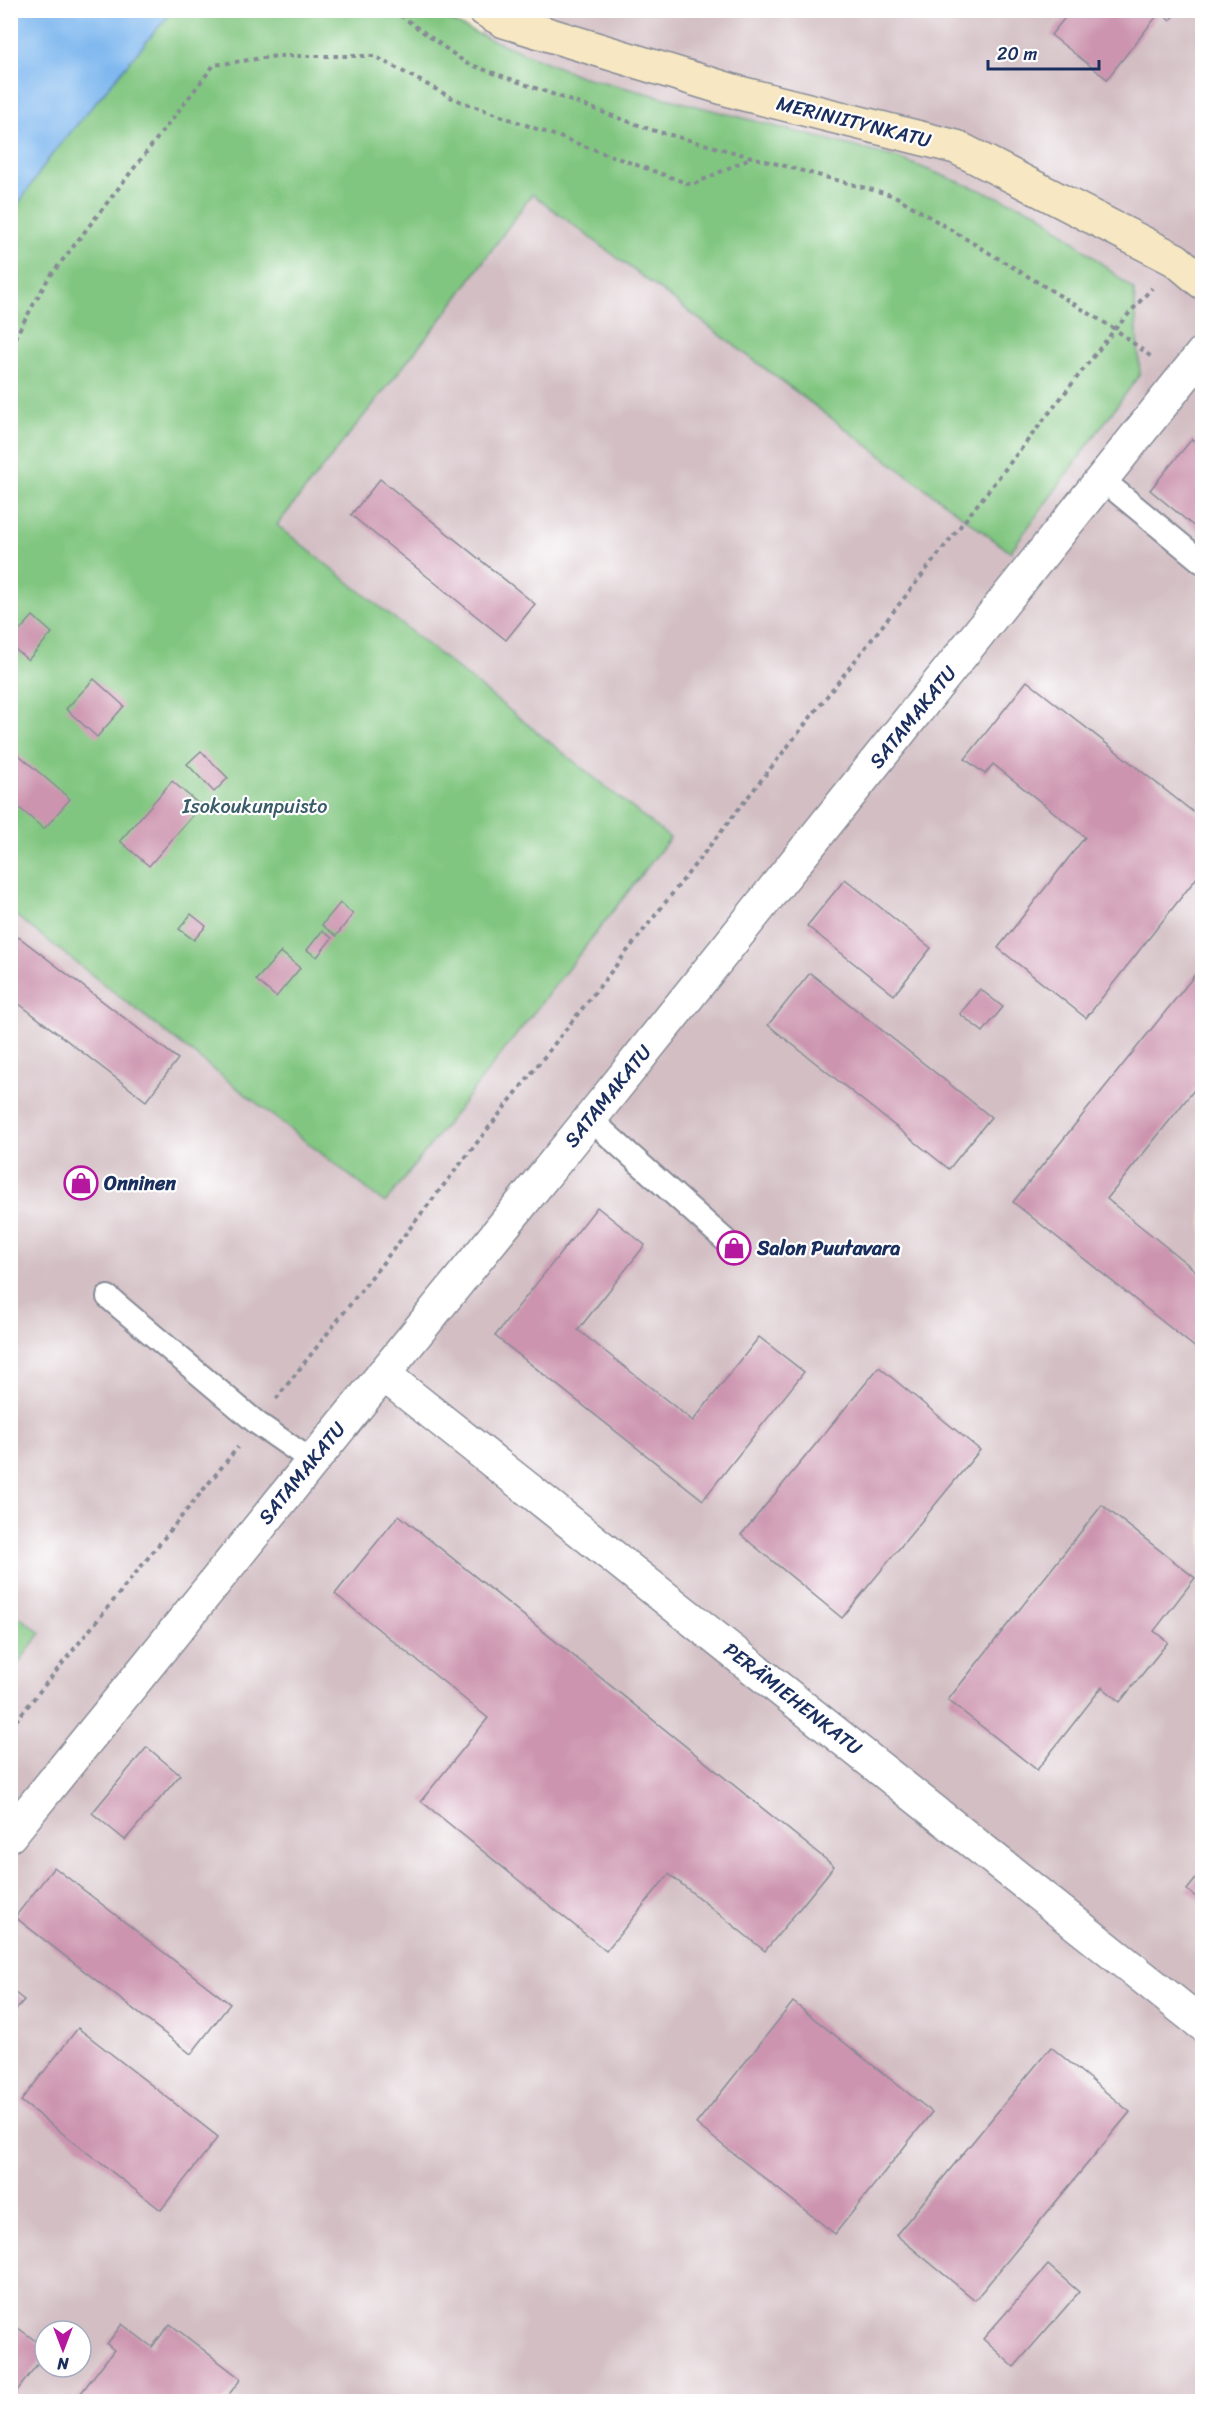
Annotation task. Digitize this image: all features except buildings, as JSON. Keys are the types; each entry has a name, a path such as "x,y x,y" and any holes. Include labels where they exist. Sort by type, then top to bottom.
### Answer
{"main road":[{"name":"MERINIITYNKATU","path":"494,16 740,93 956,147 1176,261 1203,282"}],"street":[{"name":"SATAMAKATU","path":"10,1835 1104,481 1203,354"},
{"name":"PERÄMIEHENKATU","path":"383,1374 1203,2024"}],"lane":[{"path":"1104,481 1203,562"},
{"path":"590,1119 734,1248"},
{"path":"108,1298 257,1423 312,1461"}],"path":[{"path":"10,1728 257,1423 1115,328 895,196 652,130 466,63 393,10"},
{"path":"10,346 48,279 214,65 277,56 374,56 454,99 692,185 752,157"}],"shaded area":[{"path":"498,10 1202,11 1202,2401 11,2401 10,1673 41,1633 10,1609 11,912 385,1203 670,838 277,525 449,309 532,194 1010,552 1039,213 898,158 580,76 478,34"}],"green space":[{"name":"Isokoukunpuisto","path":"172,11 430,11 478,34 580,76 898,158 1039,213 1134,290 1140,374 1010,552 532,194 449,309 277,525 670,838 385,1203 11,912 10,215 49,158"},
{"path":"10,1610 41,1633 11,1673 10,1673"}],"water":[{"path":"11,10 172,11 49,158 11,215"}],"place":[{"name":"Onninen","path":"81,1183"},
{"name":"Salon Puutavara","path":"734,1248"}]}
